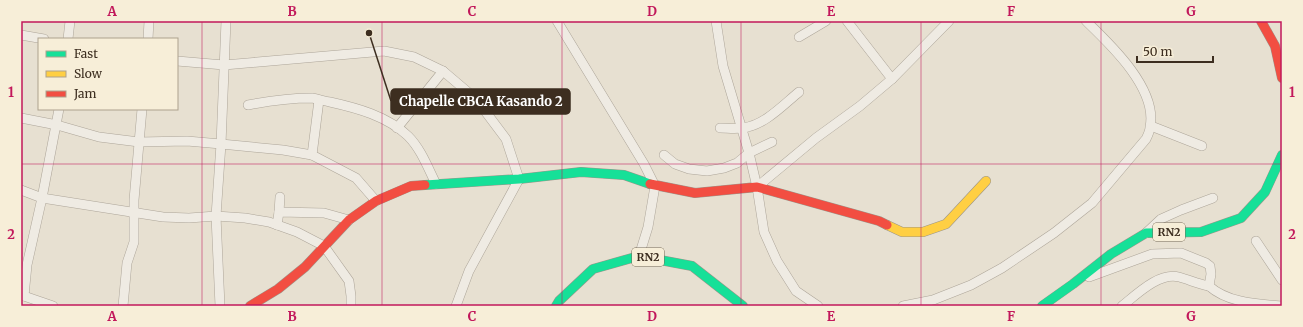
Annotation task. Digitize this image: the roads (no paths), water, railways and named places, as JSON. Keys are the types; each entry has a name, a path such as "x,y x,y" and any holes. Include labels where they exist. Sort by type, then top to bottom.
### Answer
{"main road":[{"path":"1261,21 1275,46 1282,78"},
{"name":"RN2","path":"1042,306 1112,254 1146,233 1201,232 1241,218 1265,192 1282,155"},
{"path":"250,306 284,285 305,267 349,220 376,201 411,186 581,172 624,175 655,186 695,193 757,187 879,221 902,232 923,232 946,224 986,181"},
{"name":"RN2","path":"556,306 559,301 593,269 639,256 692,266 743,306"}],"street":[{"path":"68,38 70,21"},
{"path":"148,38 149,21"},
{"path":"220,306 216,216 221,144 226,21"},
{"path":"557,21 644,164 655,186 648,227 639,256"},
{"path":"716,21 724,66 749,152 757,187 764,232 777,261 796,291 818,306"},
{"path":"799,37 826,21"},
{"path":"847,21 892,79"},
{"path":"757,187 816,138 860,106 892,79 950,21"},
{"path":"903,306 933,300 971,285 1002,268 1054,233 1092,203 1146,139 1151,126 1150,110 1145,93 1135,73 1086,21"},
{"path":"21,35 38,38"},
{"path":"178,61 224,65 384,51 414,57 443,71 476,99 506,139 519,178 469,271 456,306"},
{"path":"397,128 443,71"},
{"path":"720,128 742,129 750,127 766,118 799,92"},
{"path":"248,105 279,100 314,98 366,112 387,121 408,136 422,154 436,184"},
{"path":"312,155 319,100"},
{"path":"53,306 22,295 59,110"},
{"path":"123,306 127,263 134,242 134,213 142,110"},
{"path":"21,118 56,125 99,137 139,142 187,141 283,150 312,155 356,178 376,201"},
{"path":"1151,126 1202,146"},
{"path":"664,155 675,164 689,169 708,171 724,168 737,163 749,152 772,142"},
{"path":"21,190 42,198 163,217 189,218 216,216 245,218 278,225 297,232 324,246 349,280 351,306"},
{"path":"278,225 280,198"},
{"path":"1146,233 1161,219 1213,198"},
{"path":"279,212 324,213 349,220"},
{"path":"1256,241 1282,280"},
{"path":"1073,284 1152,254 1182,253 1210,266 1211,274 1209,286"},
{"path":"1122,306 1145,287 1164,277 1177,276 1198,284 1209,286 1215,292 1222,295 1252,303 1281,306"}],"place":[{"name":"Chapelle CBCA Kasando 2","path":"369,33"}]}
